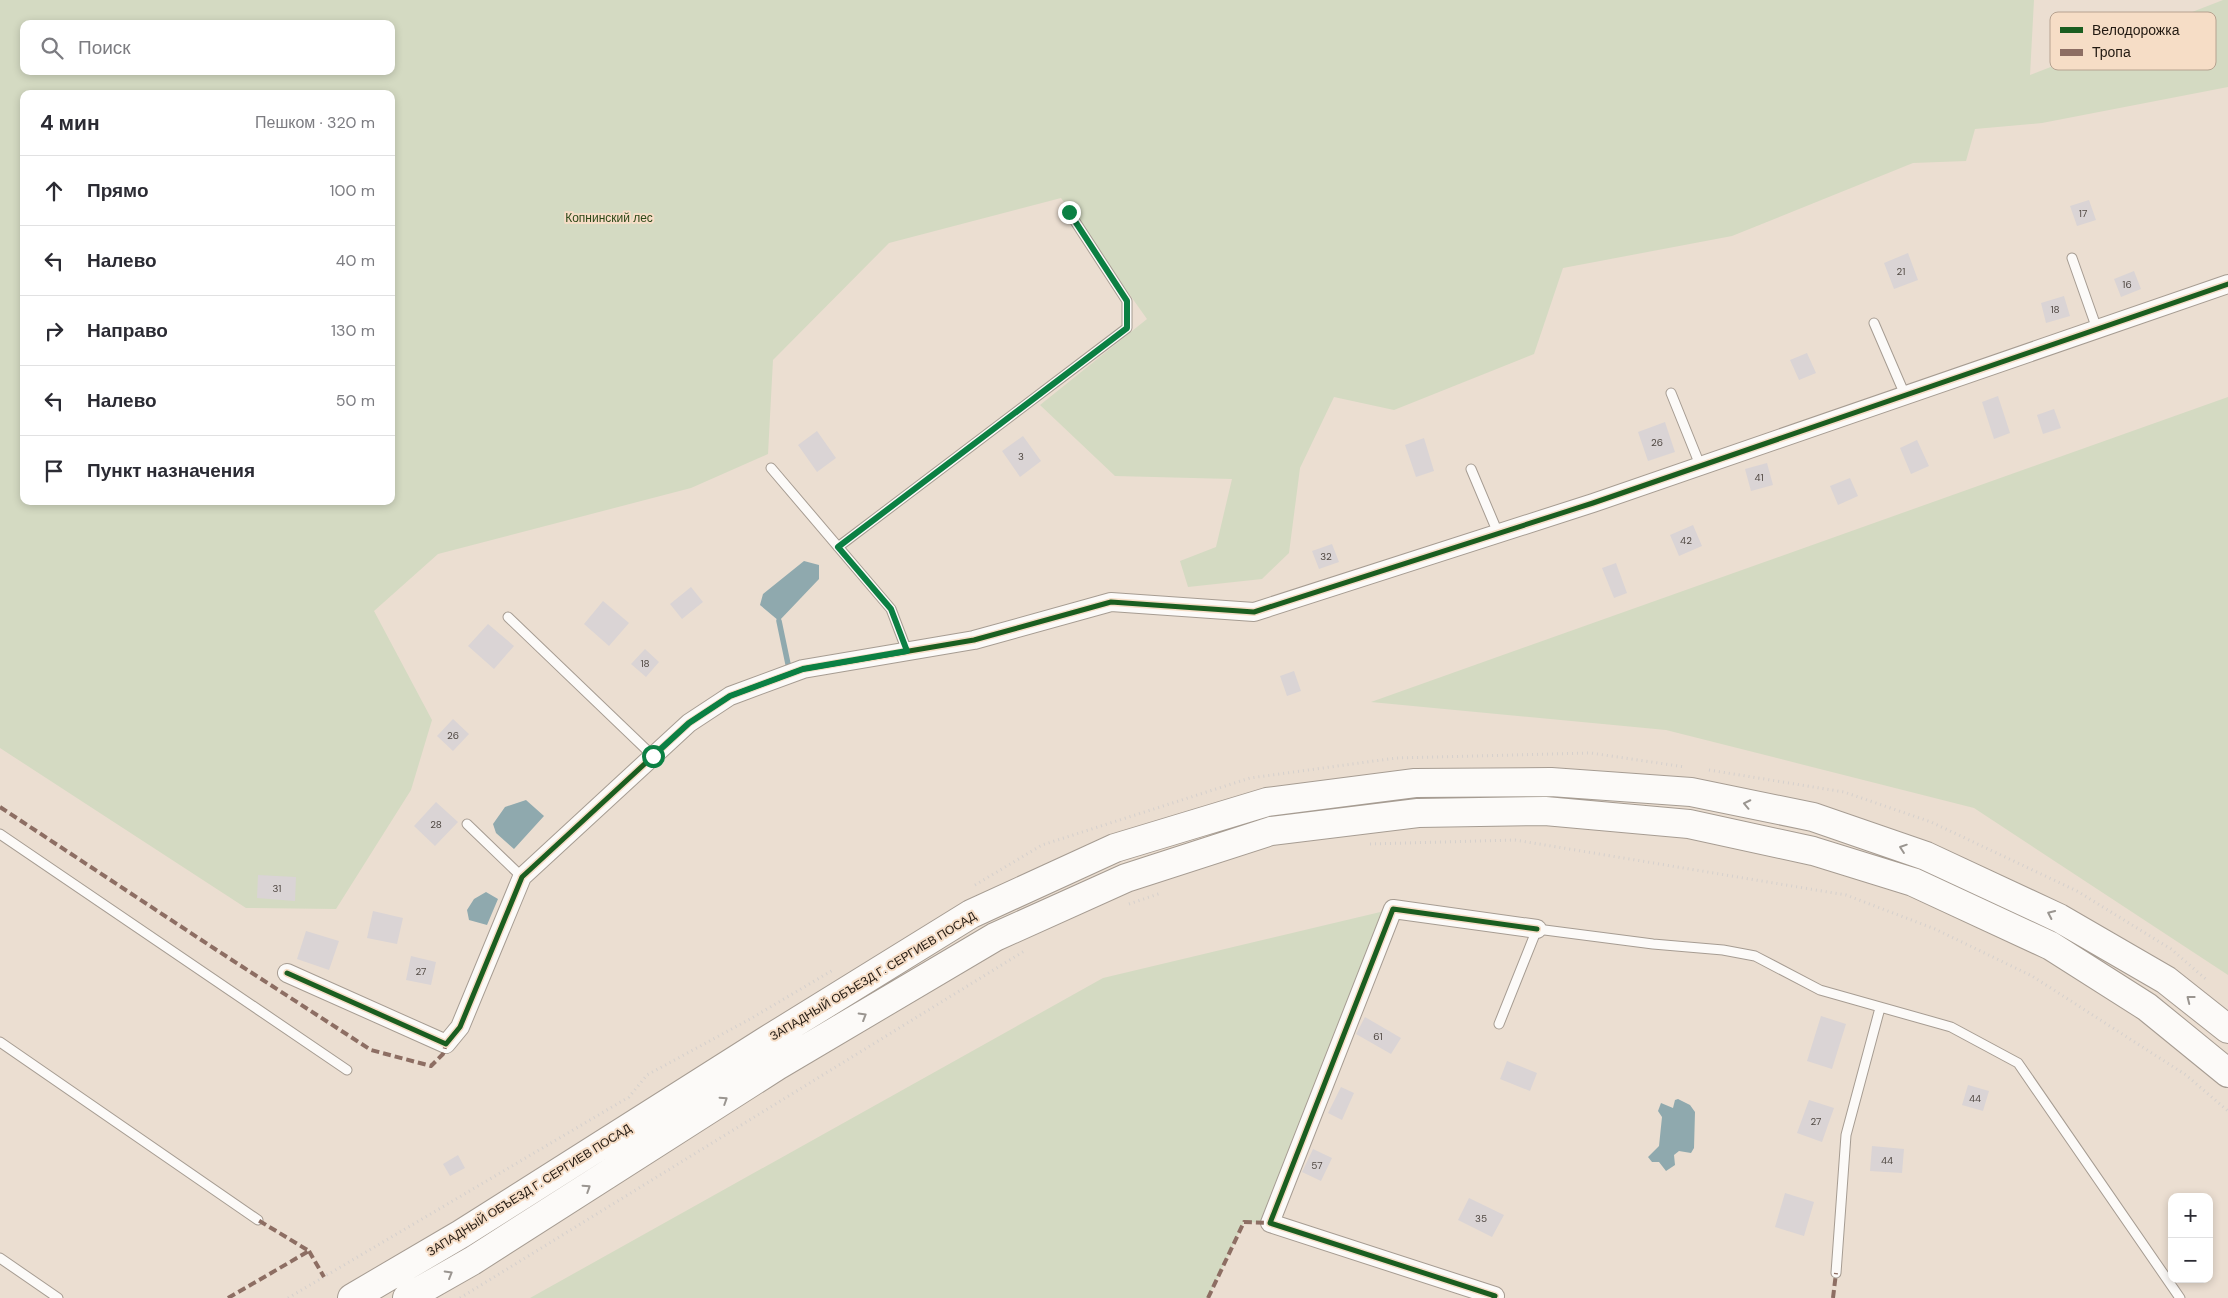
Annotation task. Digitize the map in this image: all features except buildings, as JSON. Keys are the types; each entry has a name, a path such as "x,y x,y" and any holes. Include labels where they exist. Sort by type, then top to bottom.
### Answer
{"main road":[{"name":"ЗАПАДНЫЙ ОБЪЕЗД Г. СЕРГИЕВ ПОСАД","path":"352,1298 461,1234 764,1042 971,914 1115,848 1267,802 1415,783 1551,782 1691,792 1813,817 1926,856 2059,918 2166,980 2228,1029"},
{"path":"407,1298 472,1261 777,1066 995,938 1126,878 1271,831 1418,813 1545,811 1689,824 1813,851 1914,882 2051,946 2147,1007 2228,1073"}],"street":[{"path":"287,973 446,1044 460,1027 522,876 689,723 730,696 803,669 974,640 1111,602 1254,612 1700,466 2228,284"},
{"path":"1494,1298 1495,1296 1270,1222 1393,909 1537,929"}],"lane":[{"path":"838,547 1127,328 1127,301 1069,212"},
{"path":"2072,258 2097,329"},
{"path":"1874,323 1905,395"},
{"path":"1671,392 1700,466"},
{"path":"771,468 891,609 907,651"},
{"path":"1471,469 1498,533"},
{"path":"508,617 653,756"},
{"path":"467,824 522,876"},
{"path":"0,834 347,1070"},
{"path":"1499,1024 1537,929 1653,944 1723,950 1755,956 1820,990 1951,1027 2018,1063 2180,1298"},
{"path":"1836,1273 1846,1135 1880,1008"},
{"path":"0,1042 258,1220"},
{"path":"0,1258 58,1298"}],"path":[{"path":"966,890 1042,845 1250,778 1396,758 1591,753 1686,767"},
{"path":"1706,770 1844,792 1930,822 2077,891 2170,949 2214,986"},
{"path":"1369,844 1515,840 1846,895 1935,929 2032,976 2186,1075 2228,1111"},
{"path":"1124,906 1170,890"},
{"path":"460,1298 1035,945"},
{"path":"288,1298 629,1097 647,1075 750,1019 841,965"}],"green space":[{"name":"Копнинский лес","path":"0,0 2034,0 2030,75 2050,67 2050,70 2216,70 2216,12 2192,12 2223,0 2228,0 2228,87 2042,123 1975,129 1966,161 1913,163 1732,236 1563,268 1534,354 1394,410 1334,397 1300,468 1289,553 1262,579 1188,587 1180,561 1216,547 1232,479 1115,476 1040,405 1147,319 1061,198 889,243 773,360 768,454 691,488 438,554 374,611 432,720 411,790 336,909 246,908 0,748"},
{"path":"2228,397 2228,975 1974,808 1666,730 1371,702"},
{"path":"1393,909 1270,1223 1244,1222 1208,1298 530,1298 1103,978"}],"water":[{"path":"804,561 819,565 819,579 779,621 760,605 763,594"},
{"path":"526,800 544,816 514,849 496,833 493,824 505,807"},
{"path":"486,892 498,899 487,925 469,920 467,910 474,899"},
{"path":"1678,1099 1690,1105 1695,1112 1694,1148 1691,1153 1679,1151 1674,1155 1675,1165 1666,1171 1659,1162 1652,1162 1648,1157 1659,1146 1662,1117 1658,1111 1661,1103 1673,1108 1675,1100"}],"waterway":[{"path":"779,621 788,664"}],"marked path":[{"path":"0,807 371,1050 431,1066 443,1054 446,1044"},
{"path":"228,1298 309,1251 258,1220"},
{"path":"1208,1298 1244,1222 1270,1223"},
{"path":"309,1251 324,1277"},
{"path":"1833,1298 1836,1273"}],"cycle path":[{"path":"287,973 446,1044 460,1027 522,877 689,723 730,696 803,669 974,640 1111,602 1254,612 1593,503 2228,284"},
{"path":"1494,1298 1495,1296 1270,1223 1393,909 1537,929"}],"route":[{"path":"653,756 689,723 730,696 803,669 907,651 891,609 838,547 1127,328 1127,301 1069,212"}]}
